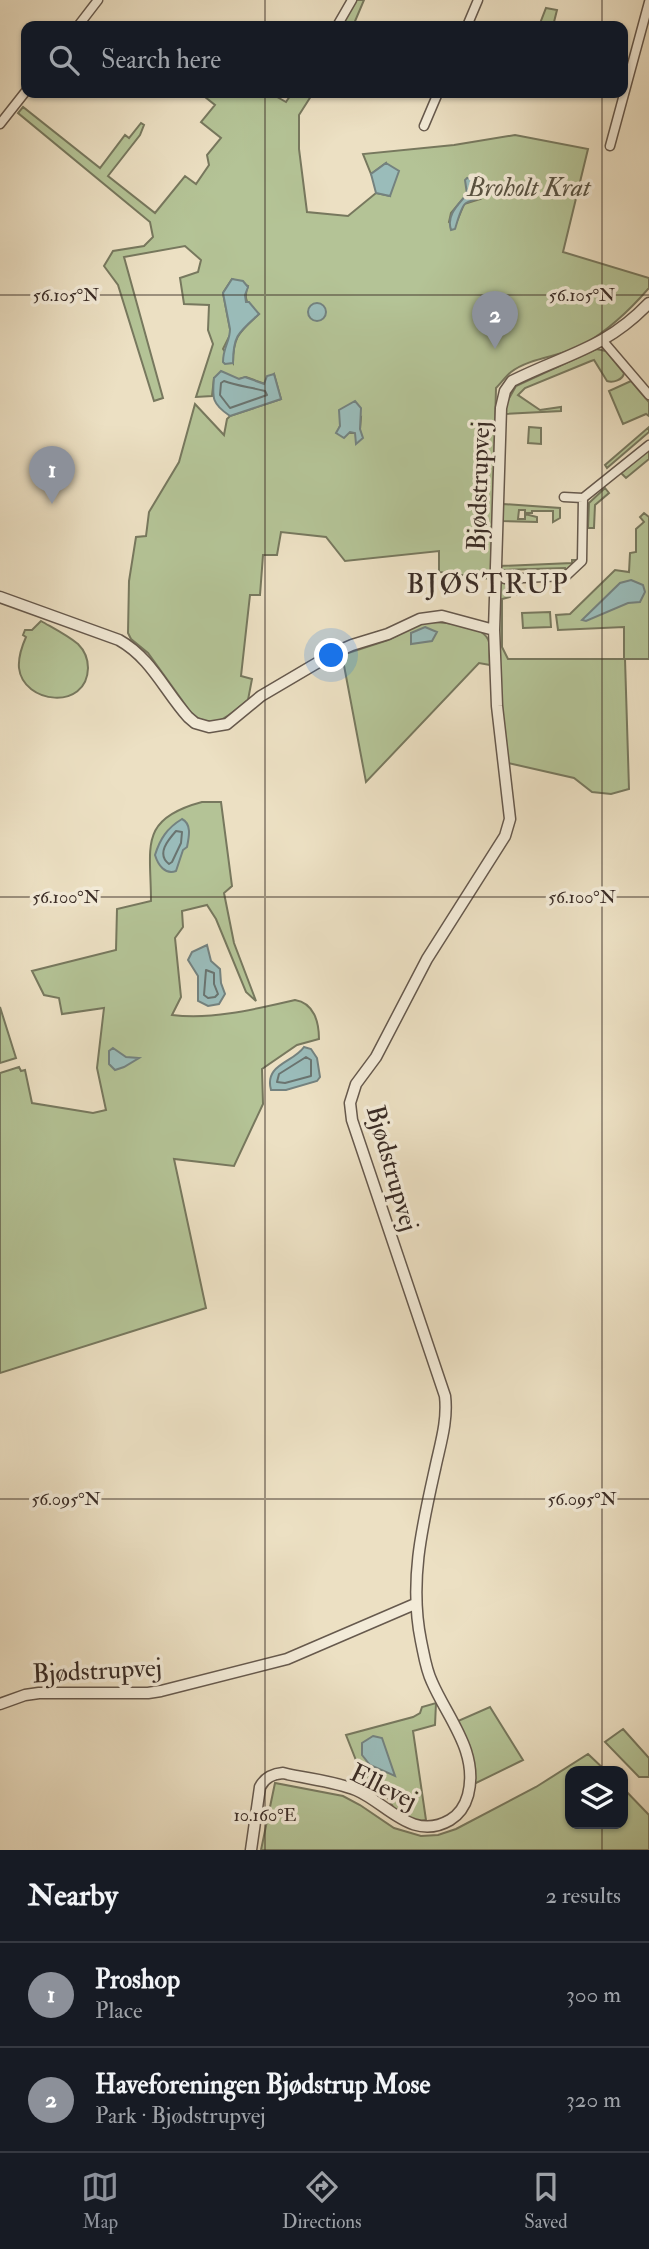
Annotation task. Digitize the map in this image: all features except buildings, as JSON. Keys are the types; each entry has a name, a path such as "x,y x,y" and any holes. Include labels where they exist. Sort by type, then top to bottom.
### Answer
{"street":[{"path":"82,21 98,0"},
{"path":"340,21 352,0"},
{"path":"469,21 478,0"},
{"path":"628,80 649,2"},
{"path":"0,124 21,97"},
{"path":"424,126 437,98"},
{"path":"610,146 623,98"},
{"name":"Bjødstrupvej","path":"0,1704 39,1693 148,1693 246,1670 287,1659 415,1604 417,1554 444,1425 445,1396 352,1120 350,1103 356,1084 376,1057 427,958 508,828 510,811 496,706 494,630 501,408 505,391 512,381 603,341 633,319 649,303"},
{"path":"603,341 649,395"},
{"path":"564,497 583,498 649,445"},
{"path":"505,579 566,576 582,561 583,498"},
{"path":"0,597 119,640 131,647 149,663 188,717 195,723 209,727 227,724 261,696 334,653 388,634 420,619 442,616 494,630"},
{"name":"Ellevej","path":"251,1850 260,1787 274,1774 283,1773 357,1791 395,1817 417,1826 435,1826 462,1810 471,1783 470,1763 457,1725 430,1679 415,1604"}],"green space":[{"path":"355,0 364,0 355,21 344,21"},
{"path":"546,8 557,10 554,21 541,21"},
{"name":"Broholt Krat","path":"206,98 279,98 286,102 289,98 310,98 299,115 299,149 307,212 348,216 376,193 390,196 386,163 371,174 363,154 454,145 515,135 588,149 563,252 649,278 649,288 602,333 574,349 519,367 496,388 491,579 439,572 439,551 345,561 326,537 281,532 277,555 263,555 260,595 250,595 241,676 252,679 248,700 228,716 215,722 208,722 192,714 148,653 131,639 128,633 129,581 136,537 146,536 149,512 179,462 195,404 224,435 230,416 281,399 274,374 265,384 246,377 214,378 212,396 196,397 213,344 208,330 209,305 184,304 180,278 198,272 201,260 185,246 124,257 163,398 154,401 118,285 104,266 113,251 144,246 153,237 150,222 18,113 23,107 100,168 125,135 129,138 141,123 144,125 140,135 108,176 155,213 185,176 196,184 209,165 207,155 221,138 201,122 215,105","holes":["468,193 473,193 480,199 464,204 455,226 449,222 451,213","232,279 248,286 246,299 259,314 236,340 233,363 223,349 230,335 223,293","361,417 360,429 356,433 337,433 340,426"]},
{"path":"596,349 606,351 624,373 622,377 607,381 594,360 525,388 518,395 540,410 561,407 561,411 505,414 507,402 516,386"},
{"path":"631,381 649,402 649,416 646,414 623,424 609,391"},
{"path":"529,427 541,428 541,444 528,443"},
{"path":"649,427 649,432 607,468 605,465"},
{"path":"649,449 649,459 626,478 621,473"},
{"path":"605,488 609,493 595,505 594,528 588,528 589,503"},
{"path":"503,504 560,508 560,518 553,522 553,511 525,513 525,510 519,510 518,519 525,519 525,514 537,517 537,522 502,521"},
{"path":"644,513 649,517 649,659 625,659 629,789 611,794 592,792 574,778 508,763 500,672 498,582 508,584 506,588 511,594 510,597 502,599 502,647 508,659 624,659 624,627 558,630 556,615 570,614 615,570 629,572 630,553 636,552 636,529 644,522 640,517"},
{"path":"572,560 578,560 566,574 565,568 504,570 504,579 498,579 499,566 572,563"},
{"path":"550,612 551,627 523,628 522,613"},
{"path":"41,621 78,644 84,652 88,668 85,682 77,691 67,696 55,698 42,695 31,689 23,680 19,664 26,637 23,635 25,630 32,630"},
{"path":"434,622 480,631 489,642 490,665 479,663 366,782 342,655 388,640 419,624"},
{"path":"202,802 221,802 232,886 224,893 234,943 256,1001 246,992 216,919 207,905 182,911 183,927 175,938 181,997 172,1015 219,1015 295,1000 311,1009 318,1026 319,1039 297,1045 262,1069 263,1104 234,1166 174,1159 206,1308 0,1373 0,1073 19,1067 21,1071 25,1070 32,1103 93,1113 106,1110 97,1068 104,1008 62,1014 59,998 44,995 32,971 116,950 117,909 151,901 150,850 158,827 167,817 181,809"},
{"path":"0,1007 16,1058 0,1063"},
{"path":"436,1703 435,1725 413,1731 426,1820 417,1822 396,1812 386,1795 361,1773 346,1735 413,1717 420,1713 422,1707"},
{"path":"490,1707 523,1760 474,1784 472,1762 458,1721"},
{"path":"623,1729 649,1758 649,1777 639,1777 605,1742"},
{"path":"588,1754 601,1766 569,1766"},
{"path":"565,1769 565,1829 628,1829 628,1793 649,1815 649,1850 261,1850 275,1783 343,1796 394,1828 421,1836 438,1835 456,1829"}],"water":[{"path":"386,163 399,171 390,196 376,193 371,174"},
{"path":"467,178 475,179 473,193 482,196 464,205 455,229 451,230 451,215 467,194"},
{"path":"232,279 243,281 248,287 246,302 259,314 246,325 236,340 233,363 225,364 223,357 230,329 223,293"},
{"path":"317,303 323,306 326,312 323,318 317,321 311,318 308,312 311,306"},
{"path":"221,371 239,379 245,377 264,384 267,376 274,374 281,399 230,416 216,404 213,396 214,378"},
{"path":"355,401 361,408 360,429 363,438 356,444 355,433 350,432 344,438 336,433 340,426 339,410"},
{"path":"631,580 643,585 645,592 640,602 628,603 586,621 582,620 620,583"},
{"path":"425,627 437,632 432,641 411,644 411,633"},
{"path":"182,819 189,827 187,847 183,850 176,871 168,872 160,866 155,855 165,834"},
{"path":"207,945 211,961 220,969 225,994 219,1004 208,1006 198,1001 198,976 188,960 192,952"},
{"path":"304,1047 311,1049 317,1058 320,1077 317,1081 286,1090 271,1090 270,1081 275,1069"},
{"path":"113,1048 126,1057 139,1058 115,1070 109,1064 109,1051"},
{"path":"373,1736 382,1738 395,1776 370,1765 362,1755 362,1743"}],"place":[{"name":"Haveforeningen Bjødstrup Mose","path":"495,349"},
{"name":"Proshop","path":"52,504"}],"district":[{"name":"BJØSTRUP","path":"488,583"}]}
